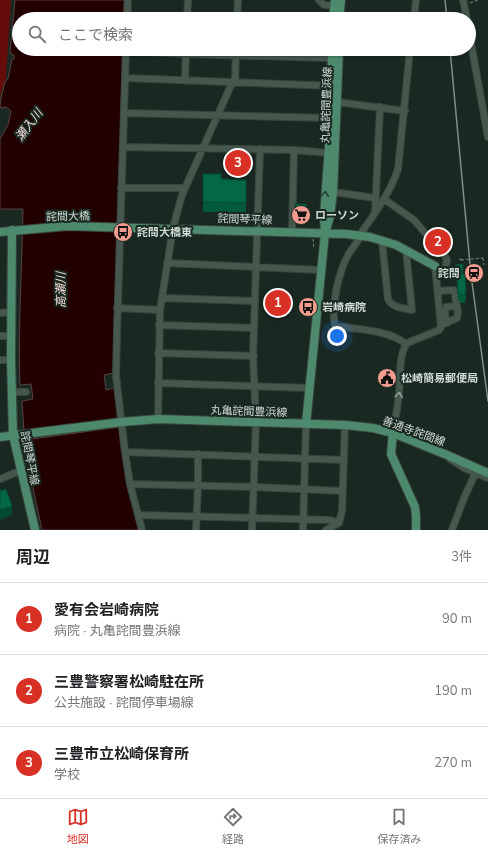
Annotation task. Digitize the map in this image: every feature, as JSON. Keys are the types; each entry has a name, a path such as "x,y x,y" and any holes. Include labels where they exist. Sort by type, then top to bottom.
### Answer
{"main road":[{"name":"丸亀詫間豊浜線","path":"0,437 158,419 306,424 325,233 324,216 337,56"},
{"name":"丸亀詫間豊浜線","path":"325,233 330,216 333,192 337,102 332,58"},
{"name":"詫間大橋","path":"0,232 67,226 118,227"},
{"name":"詫間琴平線","path":"118,227 325,233 370,237 406,250 435,266"},
{"name":"詫間琴平線","path":"16,230 12,312 13,435 20,471 35,530"},
{"name":"善通寺詫間線","path":"306,424 345,425 373,428 440,452 488,473"},
{"path":"393,434 391,454 413,503 416,516 416,530"}],"street":[{"path":"127,12 128,0"},
{"path":"187,12 188,0"},
{"path":"237,12 238,0"},
{"path":"319,0 324,5 337,3"},
{"path":"413,0 416,0 415,12"},
{"path":"126,56 123,147 118,227 116,376 130,484 142,530"},
{"path":"185,81 186,56"},
{"path":"158,419 158,353 160,310 173,228 185,188 217,115 233,83 236,56"},
{"path":"300,56 332,58"},
{"path":"406,344 400,339 387,334 335,326 333,316 337,288 345,261 359,240 359,236 384,200 394,181 398,169 405,111 409,56"},
{"path":"473,56 488,134"},
{"path":"125,78 334,86"},
{"path":"337,102 405,111"},
{"path":"375,213 380,107"},
{"path":"124,113 331,118"},
{"path":"123,147 260,149 329,153"},
{"path":"252,530 256,456 253,356 254,301 260,149"},
{"path":"292,232 294,150"},
{"path":"121,188 185,188"},
{"path":"333,192 375,198"},
{"path":"384,200 414,220 445,256 447,260 446,264"},
{"path":"382,241 388,299 390,304 396,307 412,310 406,250"},
{"path":"167,263 321,270"},
{"path":"435,266 444,324"},
{"path":"393,434 402,360 406,344 439,330 444,324 457,318 458,312 454,292 438,291"},
{"path":"162,298 254,301"},
{"path":"444,324 446,307 456,306"},
{"path":"117,308 160,310"},
{"path":"0,313 12,312"},
{"path":"159,325 254,328"},
{"path":"0,336 12,336"},
{"path":"158,353 253,356"},
{"path":"0,360 12,360"},
{"path":"158,383 310,388"},
{"path":"13,392 26,392"},
{"path":"303,530 306,424"},
{"path":"326,530 338,523 342,511 345,425"},
{"path":"125,452 344,460"},
{"path":"440,452 453,462 488,478"},
{"path":"196,530 198,454"},
{"path":"0,479 20,471"},
{"path":"452,530 476,472"},
{"path":"130,484 198,485 343,491"},
{"path":"138,515 196,515 330,520 338,523"}],"path":[{"path":"464,3 478,0"},
{"path":"459,260 461,260 462,260 460,258 460,260 462,260 483,258 484,265"}],"shaded area":[{"path":"0,0 11,0 6,78 0,96"}],"water":[{"path":"15,0 124,0 124,12 14,12"},
{"path":"12,31 12,54 10,52"},
{"path":"14,56 123,56 114,327 114,373 104,375 106,390 115,388 118,419 24,431 22,401 33,399 31,384 20,385 23,209 0,209 0,139 8,125 11,111 6,107 1,108 0,105 12,59 14,59"},
{"path":"119,427 139,530 42,530 25,440"}],"building":[{"path":"203,174 221,174 221,179 246,180 246,203 203,202"},
{"path":"295,204 306,204 306,213 296,213"},
{"path":"463,264 463,271 456,271 456,265"},
{"path":"457,274 465,274 465,295 460,296 460,293 458,293"},
{"path":"0,488 1,491 6,489 12,506 0,510"}],"railway":[{"path":"445,0 446,12"},
{"path":"451,56 471,275 488,401"}],"place":[{"name":"三豊市立松崎保育所","path":"238,163"},
{"name":"ローソン","path":"301,215"},
{"name":"詫間大橋東","path":"123,232"},
{"name":"三豊警察署松崎駐在所","path":"438,242"},
{"name":"詫間","path":"474,273"},
{"name":"愛有会岩崎病院","path":"278,303"},
{"name":"岩崎病院","path":"308,307"},
{"name":"松崎簡易郵便局","path":"387,378"}],"water label":[{"name":"瀬入川","path":"29,125"},
{"name":"高瀬川","path":"61,290"}]}
